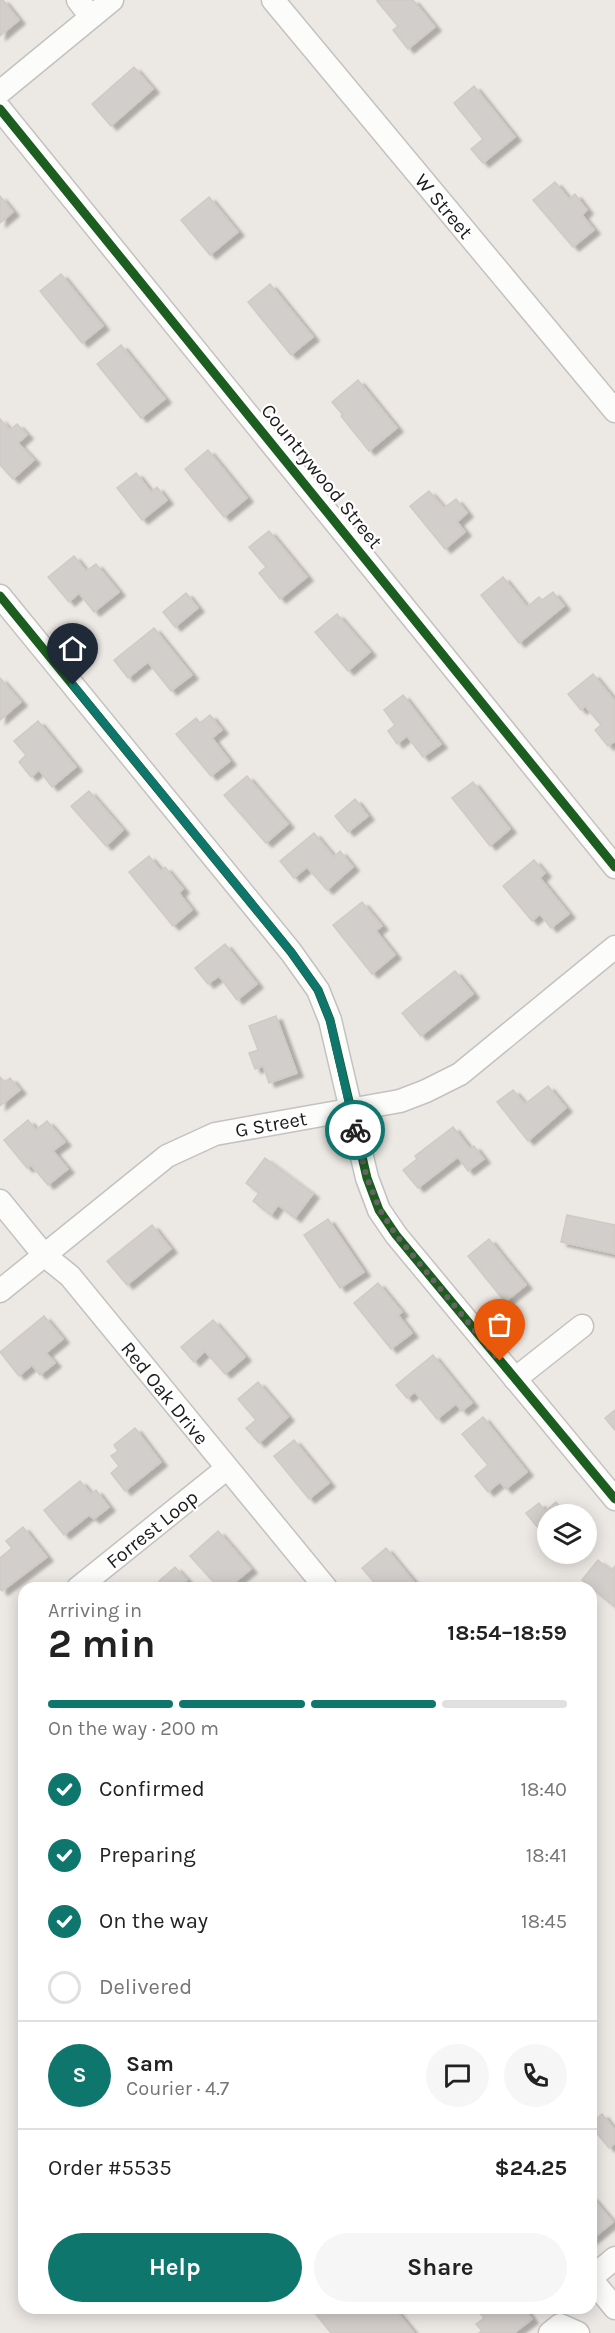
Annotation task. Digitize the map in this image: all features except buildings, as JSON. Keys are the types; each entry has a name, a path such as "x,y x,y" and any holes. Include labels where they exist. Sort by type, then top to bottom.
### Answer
{"street":[{"path":"0,92 85,8 112,0"},
{"name":"W Street","path":"273,0 615,411"},
{"name":"Countrywood Street","path":"0,109 615,867"},
{"path":"0,596 291,952 318,990 330,1020 367,1178 380,1210 396,1235 615,1499"},
{"name":"G Street","path":"0,1291 167,1156 216,1134 400,1101 426,1091 460,1074 615,947"},
{"name":"Red Oak Drive","path":"0,1201 44,1256 70,1276 321,1582"},
{"path":"515,1379 582,1326"},
{"name":"Forrest Loop","path":"85,1582 226,1469"},
{"path":"597,2273 615,2258"},
{"path":"597,2286 615,2308"},
{"path":"550,2333 560,2325 578,2333"}],"cycle path":[{"path":"0,109 615,867"},
{"path":"0,596 291,952 318,990 330,1020 367,1178 379,1210 396,1235 615,1499"}],"way so far":[{"path":"355,1130 367,1178 380,1210 396,1235 500,1361"}],"route":[{"path":"73,685 291,952 318,990 330,1020 355,1130"}]}
